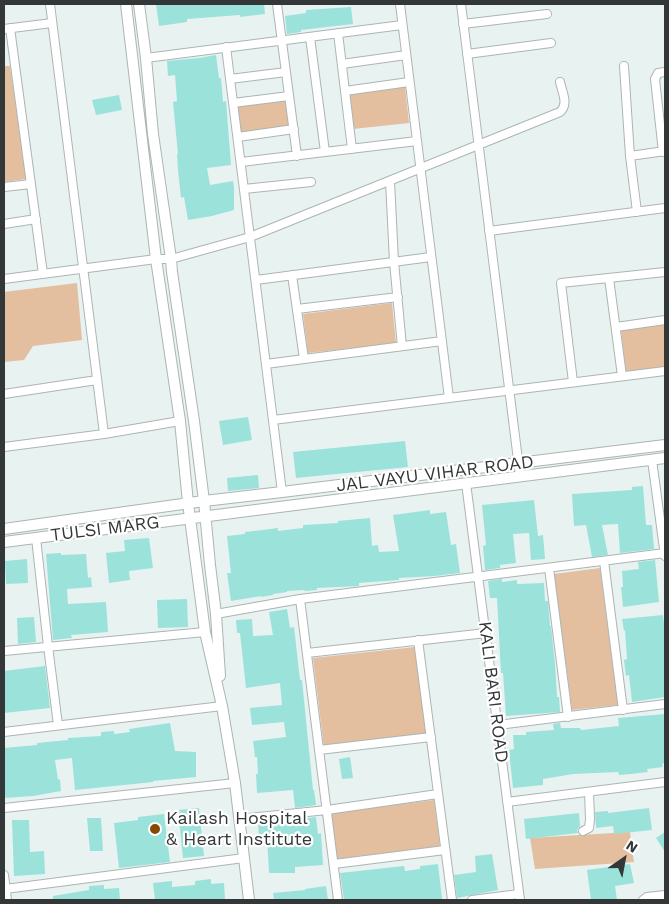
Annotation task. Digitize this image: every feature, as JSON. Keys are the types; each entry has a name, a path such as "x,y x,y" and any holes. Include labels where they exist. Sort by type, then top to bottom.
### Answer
{"street":[{"path":"50,4 104,434"},
{"path":"126,4 156,259 180,422 188,503 205,632 222,706 235,783 249,900"},
{"path":"139,4 153,134 206,517 216,614 222,706"},
{"path":"277,4 297,156"},
{"path":"400,4 449,398"},
{"path":"461,4 520,476"},
{"path":"463,24 547,14"},
{"path":"43,274 7,29 52,23"},
{"path":"146,58 402,26"},
{"path":"338,33 352,149"},
{"path":"310,37 325,152"},
{"path":"467,54 551,44"},
{"path":"226,47 282,492"},
{"path":"342,64 406,56"},
{"path":"624,66 630,156 637,212"},
{"path":"230,79 286,72"},
{"path":"630,156 664,152 654,79 658,73 665,72"},
{"path":"345,90 409,82"},
{"path":"4,280 156,259 171,259 250,237 560,112 565,104 560,82"},
{"path":"233,103 289,96"},
{"path":"238,137 294,129"},
{"path":"241,162 417,141"},
{"path":"390,181 394,262 402,346"},
{"path":"244,189 311,182"},
{"path":"4,187 31,184"},
{"path":"489,231 665,208"},
{"path":"4,224 36,220"},
{"path":"256,280 431,257"},
{"path":"573,382 561,283 665,272"},
{"path":"292,275 304,359"},
{"path":"609,278 622,376"},
{"path":"297,309 398,297"},
{"path":"616,327 665,320"},
{"path":"266,364 442,341"},
{"path":"273,420 665,371"},
{"path":"4,394 97,380"},
{"path":"4,447 180,422"},
{"name":"JAL VAYU VIHAR ROAD","path":"204,501 665,445"},
{"name":"JAL VAYU VIHAR ROAD","path":"206,517 665,458"},
{"path":"652,460 665,558"},
{"name":"KALI BARI ROAD","path":"466,483 520,897"},
{"name":"TULSI MARG","path":"4,529 204,501"},
{"name":"TULSI MARG","path":"4,542 206,517"},
{"path":"36,538 58,725"},
{"path":"216,614 300,599 665,553"},
{"path":"604,560 623,710"},
{"path":"196,566 210,565"},
{"path":"549,568 568,717"},
{"path":"300,599 338,900"},
{"path":"4,651 205,632"},
{"path":"306,653 486,633"},
{"path":"418,640 452,900"},
{"path":"498,726 665,704"},
{"path":"4,732 222,706"},
{"path":"319,750 431,737"},
{"path":"508,802 665,782"},
{"path":"4,808 235,783"},
{"path":"583,832 589,828 589,792"},
{"path":"239,819 327,810 438,794"},
{"path":"334,864 446,850"},
{"path":"5,889 244,858"},
{"path":"4,875 7,900"},
{"path":"643,900 646,897 665,895"},
{"path":"472,900 520,897"}],"shaded area":[{"path":"4,66 10,66 26,179 4,182"},
{"path":"405,87 409,123 353,129 349,93"},
{"path":"285,100 289,126 241,133 237,106"},
{"path":"77,283 82,340 33,346 24,360 4,362 4,292"},
{"path":"392,303 396,343 308,353 303,314"},
{"path":"665,324 665,367 626,372 621,330"},
{"path":"600,568 618,705 572,710 554,574"},
{"path":"415,647 426,736 324,748 313,658"},
{"path":"434,800 440,846 337,859 331,813"},
{"path":"630,832 634,862 535,869 530,838"}],"building":[{"path":"156,4 264,4 265,14 187,19 187,22 159,26"},
{"path":"351,7 353,24 301,30 301,32 287,34 285,16 306,13 306,10"},
{"path":"216,55 219,78 221,78 223,102 226,101 231,165 207,168 210,185 233,181 234,210 188,220 184,197 181,198 178,170 173,102 177,101 175,75 168,76 167,61"},
{"path":"119,95 122,110 96,115 92,100"},
{"path":"248,417 252,440 223,445 219,421"},
{"path":"405,441 408,467 296,478 293,452"},
{"path":"258,475 259,488 228,491 227,478"},
{"path":"643,486 646,525 652,525 654,549 620,553 618,524 602,525 608,555 592,557 586,525 574,526 572,494 632,490 632,487"},
{"path":"534,500 538,536 543,535 545,559 531,560 529,533 513,534 516,563 500,565 500,568 485,570 483,546 486,545 482,505"},
{"path":"430,510 430,514 446,512 451,545 456,544 460,573 359,583 359,586 287,591 231,601 227,573 231,573 227,536 245,534 245,532 278,528 278,531 303,528 303,525 338,523 338,521 370,518 372,546 378,545 379,552 399,551 393,515"},
{"path":"149,538 153,568 129,571 130,580 109,583 106,553 125,551 124,540"},
{"path":"61,553 61,555 86,554 88,578 91,577 92,587 67,589 68,604 106,602 108,632 71,635 72,638 53,640 46,554"},
{"path":"27,559 28,583 6,584 5,561"},
{"path":"655,560 659,602 623,607 622,571 639,569 638,562"},
{"path":"502,579 502,582 517,580 517,584 544,583 545,601 548,601 560,712 506,716 503,673 501,673 497,598 490,598 488,581"},
{"path":"187,599 188,627 158,628 157,600"},
{"path":"287,609 290,628 294,627 300,680 302,680 316,805 295,808 293,790 257,793 257,757 255,757 253,741 286,737 284,722 252,725 250,708 282,705 280,683 246,688 240,633 237,633 236,620 252,619 253,636 273,635 269,612"},
{"path":"663,615 665,632 665,697 632,702 629,675 626,676 624,660 627,659 625,630 622,619"},
{"path":"34,617 36,642 18,644 17,618"},
{"path":"45,666 50,708 4,713 4,671"},
{"path":"665,714 665,763 662,764 663,767 647,769 648,772 619,775 618,772 573,774 543,779 543,785 513,788 509,750 514,749 513,735 526,735 526,732 554,730 553,724 560,723 561,728 580,728 581,730 619,726 618,718"},
{"path":"170,723 175,751 196,752 196,777 75,790 72,758 55,760 61,791 33,796 4,798 4,748 37,745 37,743 68,740 68,738 101,736 101,732 114,731 114,734 130,732 129,729"},
{"path":"350,757 353,778 342,779 339,759"},
{"path":"199,808 204,856 183,858 178,810"},
{"path":"649,808 652,830 614,834 613,826 596,828 595,812 608,811 608,813"},
{"path":"579,813 580,826 577,830 578,833 526,839 524,819"},
{"path":"164,814 170,862 119,868 114,823 138,820 138,817"},
{"path":"316,817 318,834 321,833 323,865 295,867 295,873 269,873 267,837 259,837 258,823 297,821 297,819"},
{"path":"87,818 101,818 103,851 90,851"},
{"path":"12,820 29,820 30,852 44,851 45,874 14,876"},
{"path":"665,832 665,852 656,838"},
{"path":"492,854 498,890 457,898 454,875 476,872 475,856"},
{"path":"438,864 442,899 344,900 340,873 404,866 405,871 420,869 420,866"},
{"path":"630,864 634,883 615,886 617,900 591,900 587,870"},
{"path":"211,879 211,884 224,883 225,900 155,900 153,883 172,881 172,887 195,885 195,881"},
{"path":"104,885 104,889 119,888 120,900 53,900 53,896 89,890 89,886"},
{"path":"326,886 328,900 274,900 273,893"}],"place":[{"name":"Kailash Hospital & Heart Institute","path":"155,829"}]}
